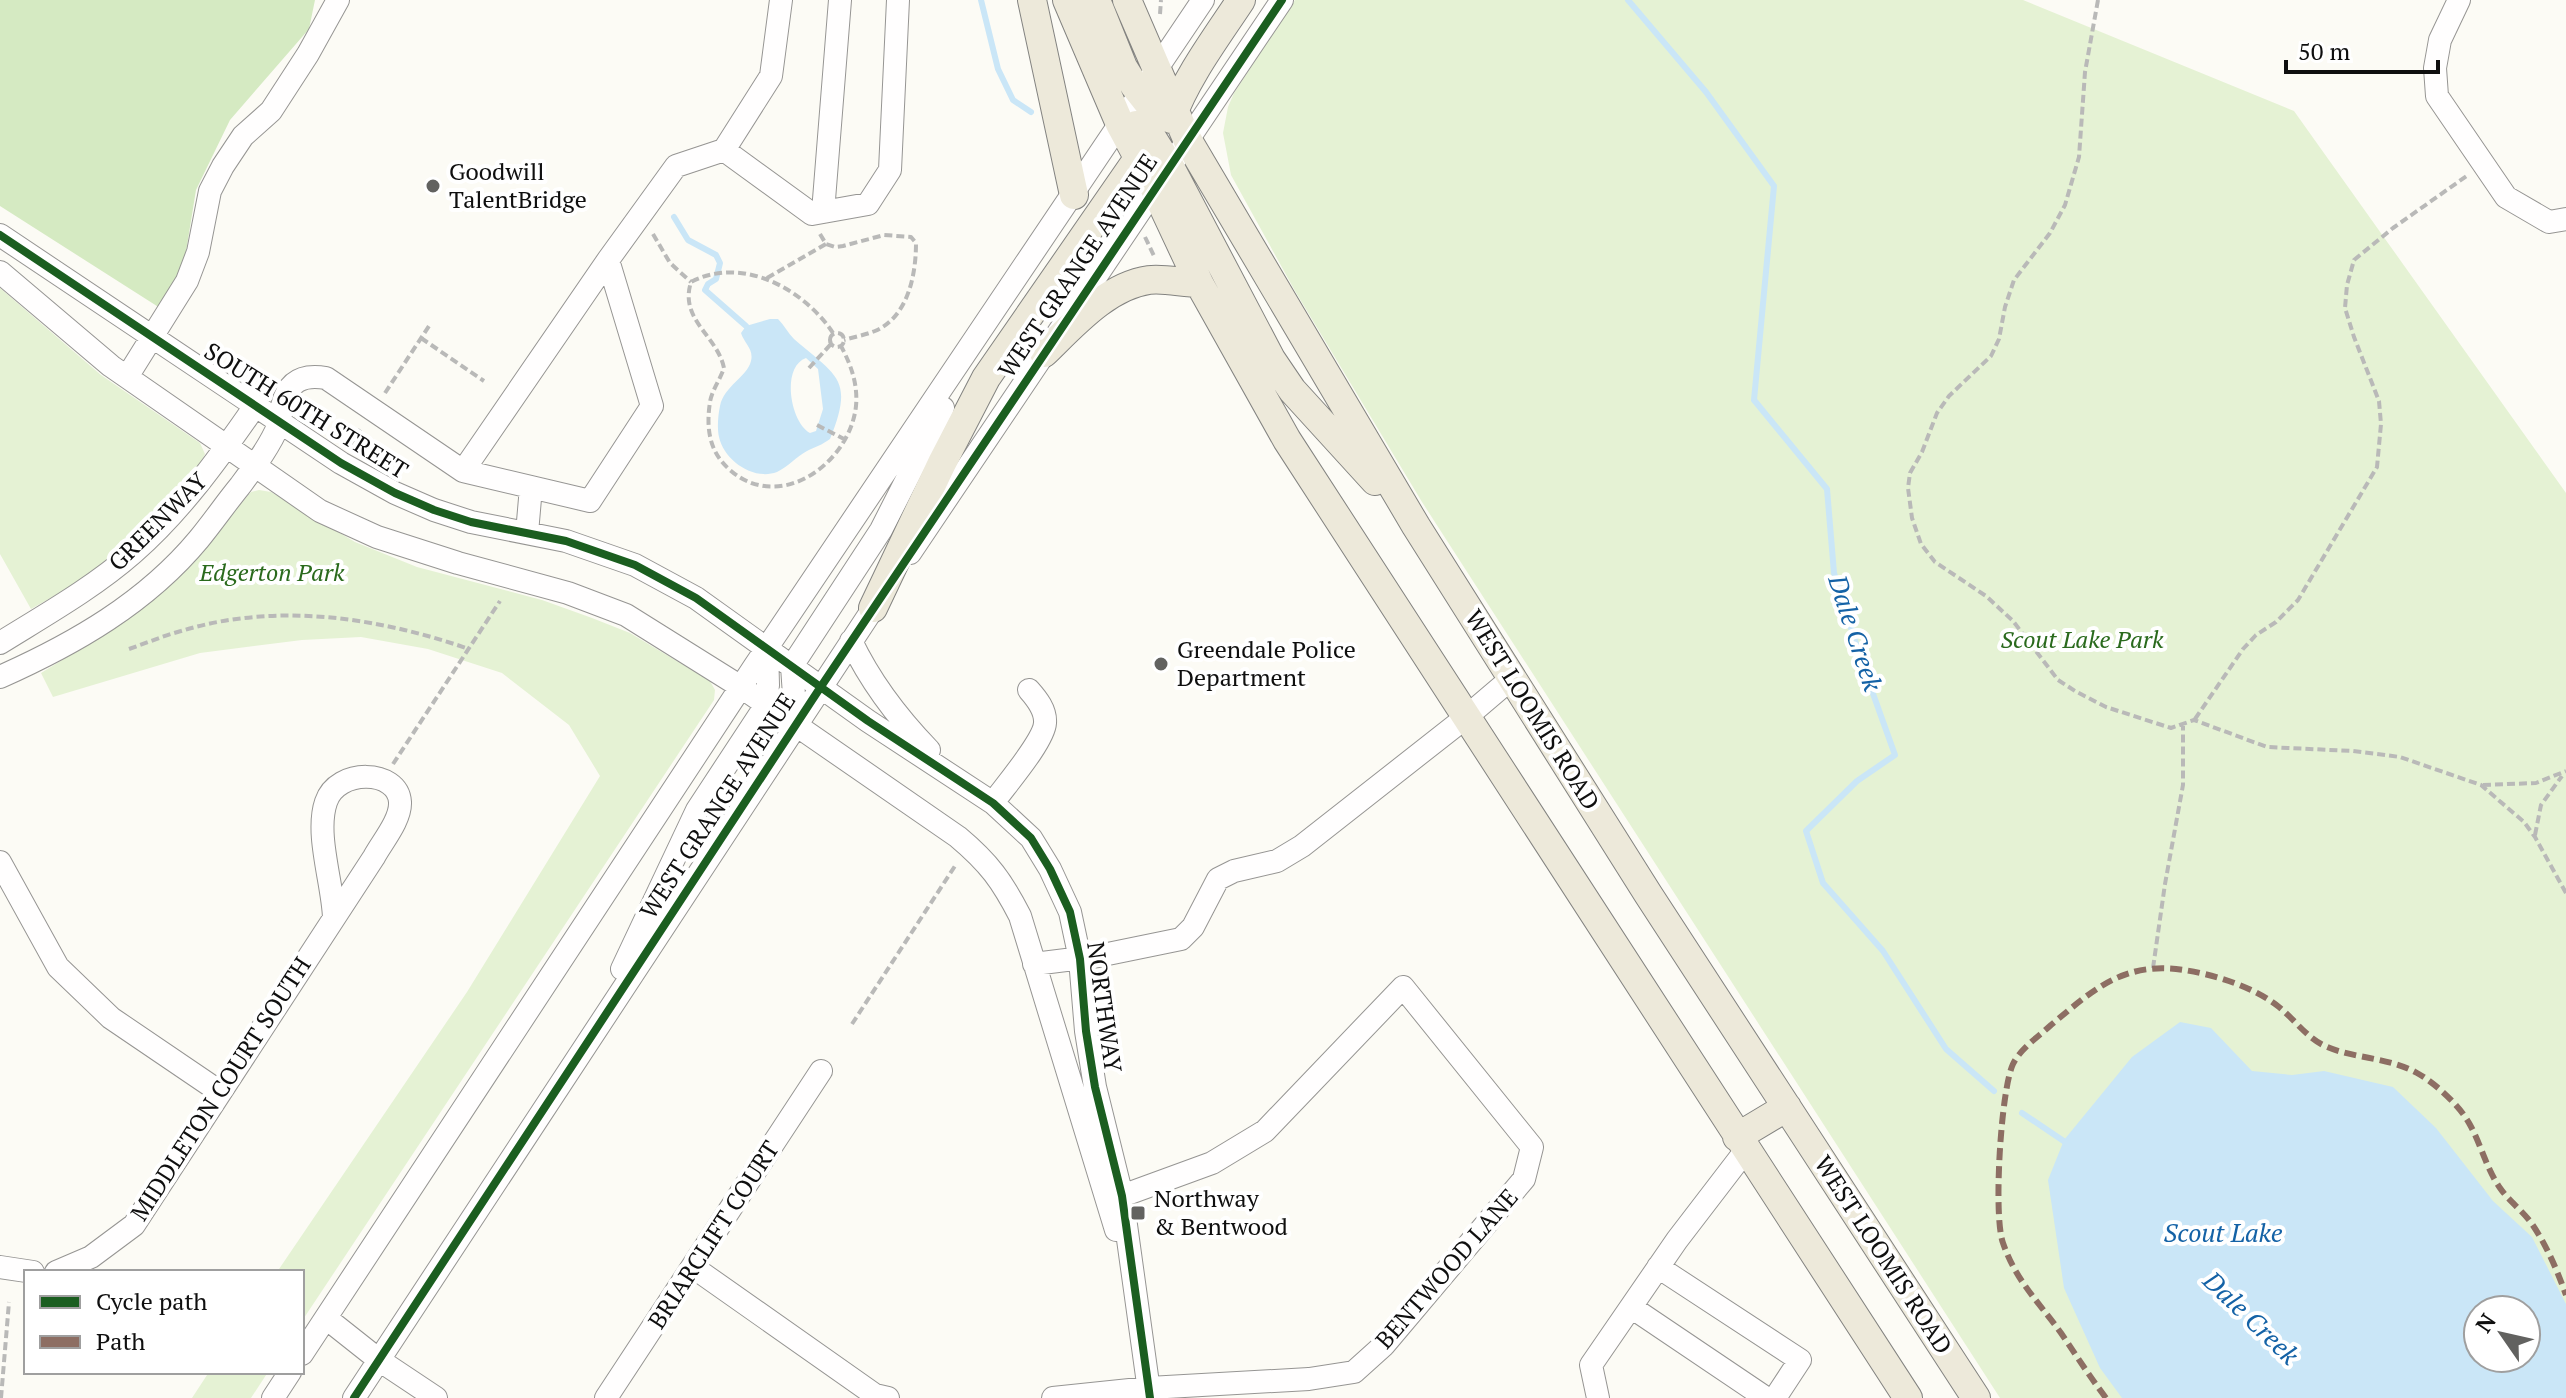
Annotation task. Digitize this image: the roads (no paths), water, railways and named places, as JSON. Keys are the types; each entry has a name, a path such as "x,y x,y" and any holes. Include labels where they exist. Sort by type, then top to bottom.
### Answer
{"main road":[{"path":"1032,0 1074,195"},
{"name":"WEST LOOMIS ROAD","path":"1067,0 1120,124 1159,137 1416,526 1976,1398"},
{"path":"1096,0 1123,67 1271,359 1292,390 1416,526"},
{"name":"WEST LOOMIS ROAD","path":"1127,0 1156,70 1159,137 1199,283 1287,440 1908,1398"},
{"path":"873,608 986,378 1159,137 1194,71 1241,0"},
{"path":"1044,353 1092,306 1120,291 1150,280 1199,283"},
{"path":"1742,1144 1787,1107"}],"street":[{"path":"127,377 187,281 198,252 210,191 223,166 243,136 271,111 338,0"},
{"path":"608,260 652,406 590,501 463,471 608,260 676,166 724,150 771,76 781,0"},
{"path":"817,213 840,0"},
{"path":"724,150 817,213 868,204 890,170 898,0"},
{"path":"1156,70 1203,0"},
{"name":"WEST GRANGE AVENUE","path":"354,1398 1044,353 1159,137 1282,0"},
{"path":"2459,0 2440,40 2435,68 2437,96 2506,197 2549,222 2566,219"},
{"name":"WEST GRANGE AVENUE","path":"304,1351 767,647 1120,124 1159,137"},
{"name":"SOUTH 60TH STREET","path":"0,235 341,463 395,493 471,522 566,541 635,565 696,598 820,688"},
{"path":"0,272 127,377 320,511 377,537 568,593 626,615 796,725"},
{"path":"796,725 792,666 881,530 977,338"},
{"name":"GREENWAY","path":"0,677 56,652 121,611 198,541 255,466 280,423 282,404 290,386 300,377 312,375 326,378 463,471"},
{"name":"GREENWAY","path":"0,643 134,553 207,473 255,406"},
{"path":"527,533 531,487"},
{"path":"851,641 868,672 913,733 952,774"},
{"path":"587,1043 697,810 766,705 767,647"},
{"path":"1034,964 1080,959 1181,939 1193,927 1218,879 1234,871 1277,861 1302,846 1512,678"},
{"name":"NORTHWAY","path":"820,688 993,803 1031,838 1050,869 1070,912 1080,959 1086,1031 1114,1199 1136,1292 1149,1393"},
{"path":"993,803 1040,739 1045,723 1041,704 1029,690"},
{"name":"NORTHWAY","path":"796,725 958,837 984,859 1004,885 1020,916 1114,1199"},
{"name":"MIDDLETON COURT SOUTH","path":"61,1270 91,1257 134,1225 334,918 397,816 400,803 397,792 382,780 359,776 348,778 337,786 325,803 324,843 334,918"},
{"path":"0,862 58,967 111,1018 220,1092"},
{"name":"BENTWOOD LANE","path":"1053,1398 1149,1393 1354,1372 1384,1345 1524,1179 1532,1147 1403,987 1265,1131 1212,1163 1114,1199"},
{"name":"BRIARCLIFT COURT","path":"606,1398 821,1071"},
{"path":"1598,1398 1591,1365 1742,1144"},
{"path":"0,1267 24,1271"},
{"path":"693,1267 875,1395 888,1398"},
{"path":"1658,1267 1800,1360 1775,1398"},
{"path":"1631,1307 1766,1398"},
{"path":"326,1318 379,1360 436,1398"},
{"path":"273,1398 289,1374"}],"water":[{"path":"778,319 794,339 831,372 841,391 841,403 830,439 803,453 781,470 768,474 749,471 733,461 718,434 722,399 751,361 750,350 741,333 746,326","holes":["806,358 818,369 823,409 816,431 810,433 797,418 791,383 798,363"]},
{"name":"Scout Lake","path":"2180,1022 2211,1028 2252,1071 2292,1075 2324,1071 2393,1087 2436,1128 2493,1201 2532,1237 2566,1304 2566,1398 2122,1398 2100,1368 2064,1288 2048,1180 2064,1140 2132,1057"}],"waterway":[{"path":"981,0 998,69 1013,100 1031,112"},
{"name":"Dale Creek","path":"1628,0 1706,92 1774,186 1754,400 1827,489 1834,573 1895,755 1857,781 1806,831 1823,883 1883,951 1946,1049 1994,1091"},
{"path":"674,217 688,240 716,255 720,263 716,279 705,290 746,326"},
{"name":"Dale Creek","path":"2022,1113 2068,1144"}],"place":[{"name":"Goodwill TalentBridge","path":"433,186"},
{"name":"Greendale Police Department","path":"1161,664"},
{"name":"Northway & Bentwood","path":"1138,1213"}],"park label":[{"name":"Edgerton Park","path":"272,573"},
{"name":"Scout Lake Park","path":"2082,640"}]}
